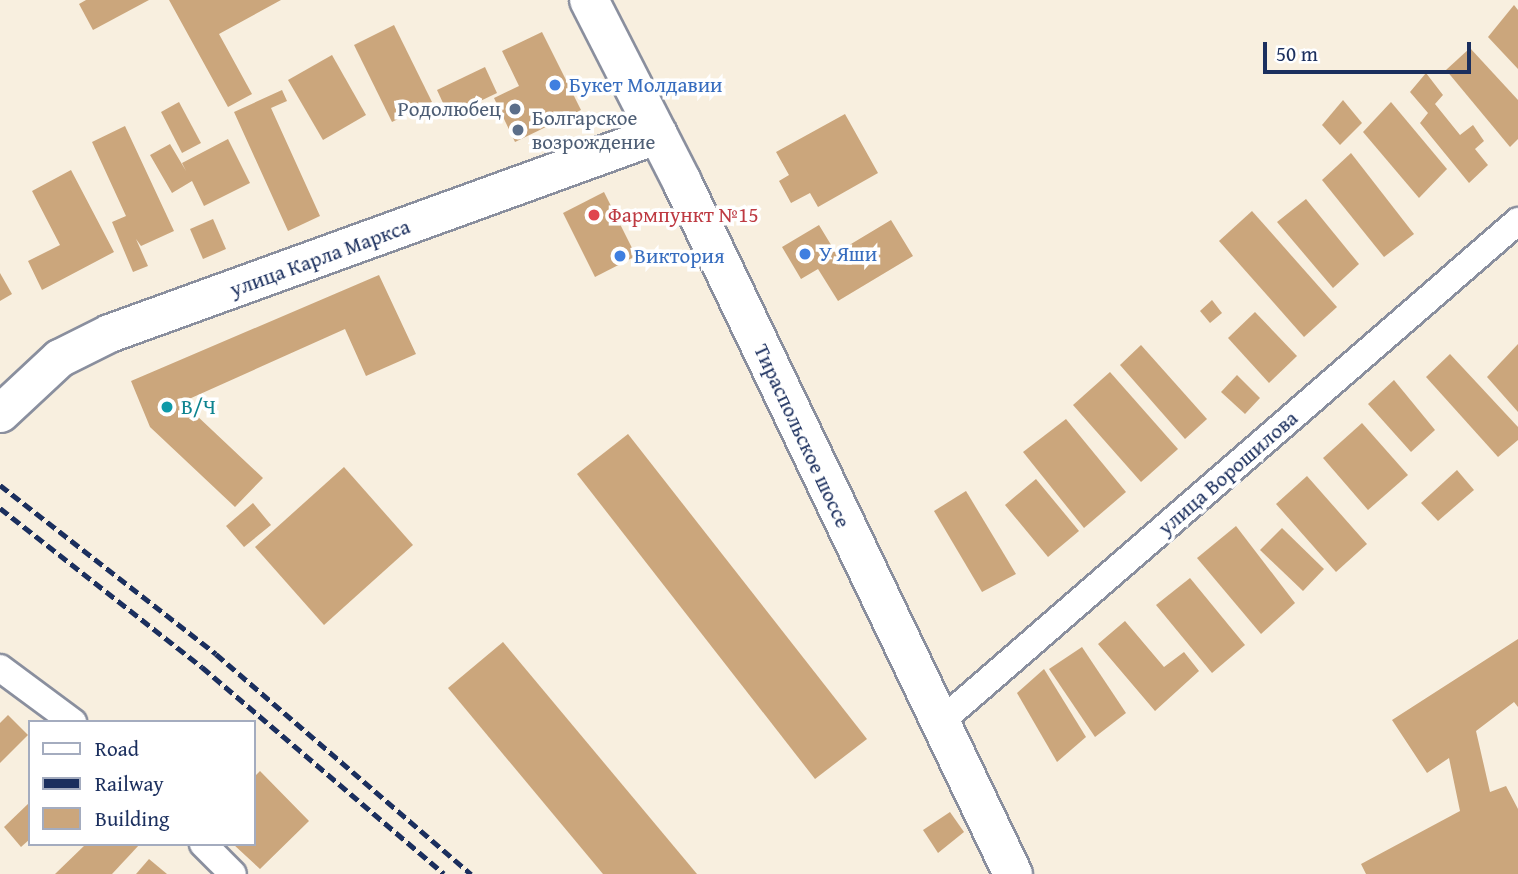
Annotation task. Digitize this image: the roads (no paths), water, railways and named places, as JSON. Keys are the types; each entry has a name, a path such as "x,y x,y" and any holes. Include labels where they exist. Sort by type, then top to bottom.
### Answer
{"main road":[{"name":"Тираспольское шоссе","path":"589,0 658,134 938,724 1013,874"},
{"name":"улица Карла Маркса","path":"0,413 60,358 109,333 658,134"}],"street":[{"name":"улица Ворошилова","path":"938,724 1518,221"},
{"path":"0,668 70,720"},
{"path":"205,846 233,874"}],"railway":[{"path":"0,485 216,654 471,874"},
{"path":"0,508 202,667 444,874"}],"place":[{"name":"Букет Молдавии","path":"555,85"},
{"name":"Родолюбец","path":"515,109"},
{"name":"Болгарское возрождение","path":"518,130"},
{"name":"Фармпункт №15","path":"594,215"},
{"name":"У Яши","path":"805,254"},
{"name":"Виктория","path":"620,256"},
{"name":"В/Ч","path":"167,407"}]}
